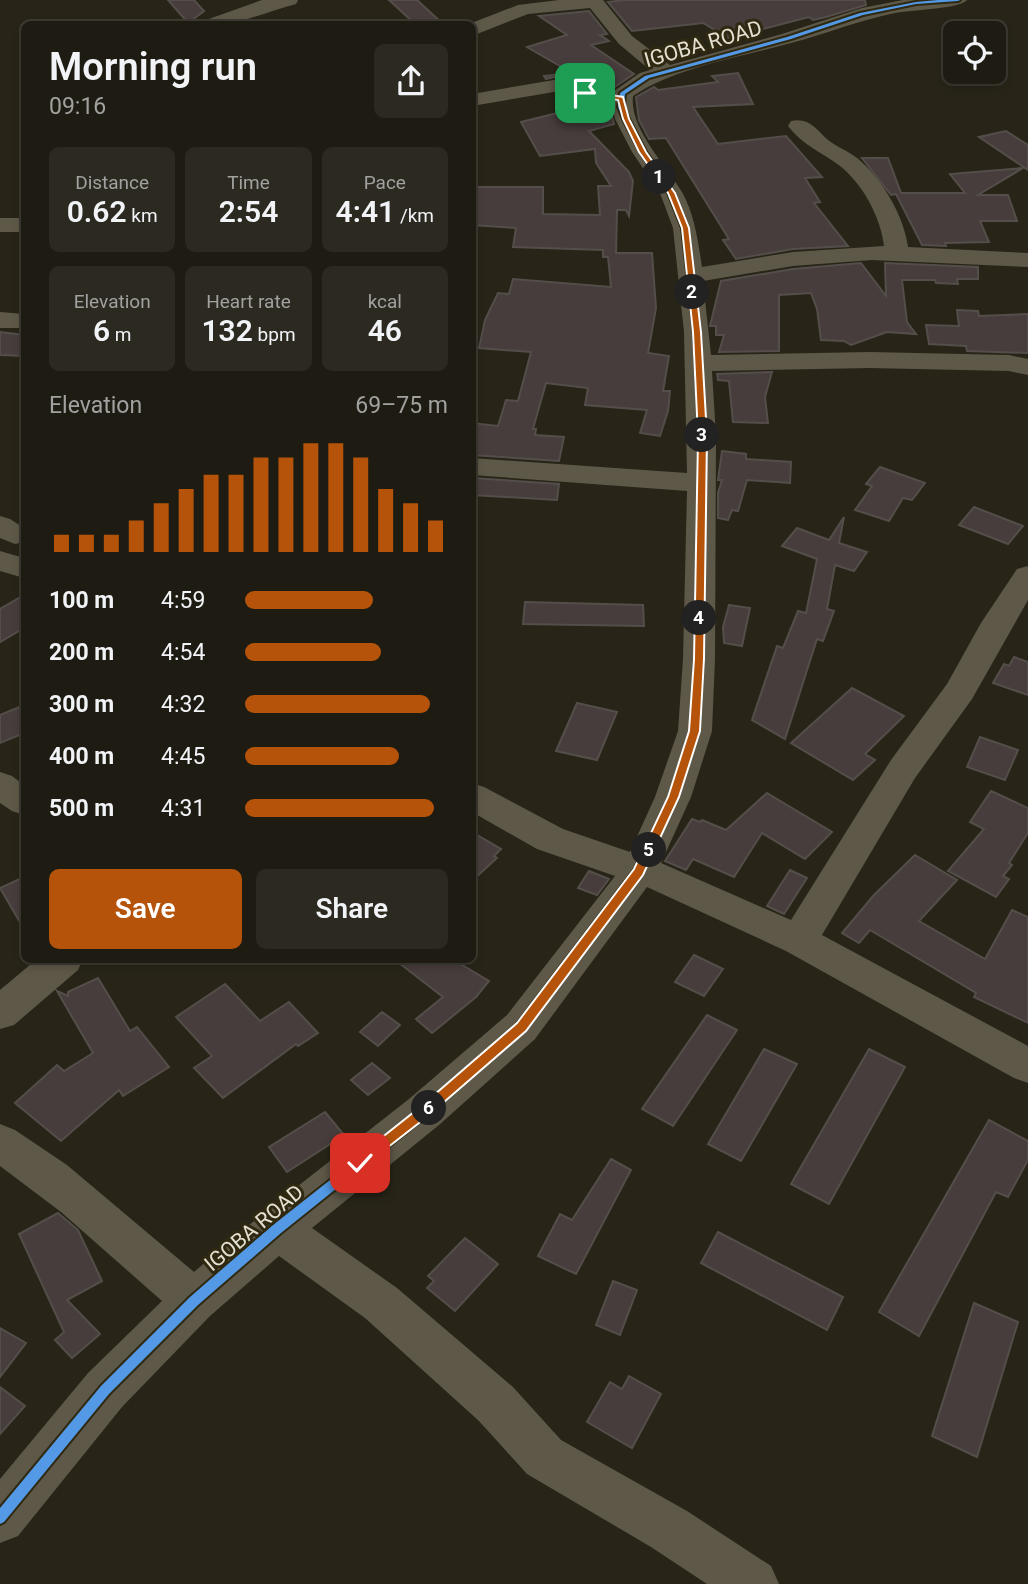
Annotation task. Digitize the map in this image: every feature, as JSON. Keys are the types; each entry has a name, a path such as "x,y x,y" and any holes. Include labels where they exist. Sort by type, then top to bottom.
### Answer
{"street":[{"path":"221,21 265,5 289,0"},
{"name":"IGOBA ROAD","path":"0,1518 105,1390 194,1301 277,1229 424,1112 521,1027 638,872 673,797 695,731 699,659 702,436 697,332 685,228 679,208 643,152 621,107 621,98 637,81 862,14 916,3 958,0"},
{"path":"476,28 525,9 594,1 620,33 650,62 666,71"},
{"path":"476,99 554,86 621,98"},
{"path":"799,127 812,133 818,142 850,164 878,200 896,239 897,254"},
{"path":"0,225 21,225"},
{"path":"689,276 793,259 897,254 1028,260"},
{"path":"0,320 21,321"},
{"path":"697,363 870,360 1009,363 1028,367"},
{"path":"476,466 701,483"},
{"path":"0,561 21,567"},
{"path":"799,940 910,759 960,691 996,623 1028,576"},
{"path":"0,785 21,800"},
{"path":"476,798 550,839 638,872 666,879 799,940 1028,1066"},
{"path":"0,1013 59,963"},
{"path":"0,1143 27,1160 94,1212 194,1301"},
{"path":"277,1229 381,1303 496,1404 544,1457 668,1529 753,1584"}],"building":[{"path":"168,0 194,0 204,11 191,21 186,21"},
{"path":"389,0 417,0 440,21 412,21"},
{"path":"865,0 866,5 826,17 813,20 809,17 728,38 703,23 632,31 608,2"},
{"path":"589,11 607,34 600,35 609,41 591,45 634,74 613,88 554,77 546,79 544,76 572,73 527,47 567,35 539,16"},
{"path":"738,73 753,104 693,107 718,144 786,136 822,177 805,178 820,202 814,203 848,246 793,249 736,259 723,240 729,239 666,138 649,139 639,120 636,97 654,87 658,90 718,82 712,76"},
{"path":"559,95 609,104 614,124 589,131 629,172 633,181 629,216 626,210 617,210 616,253 652,253 656,308 648,353 669,356 663,391 670,391 668,411 660,436 640,433 647,410 585,405 588,388 546,383 533,429 536,429 535,435 564,437 559,461 476,455 476,423 498,426 506,400 518,401 531,352 479,348 485,320 498,293 509,294 513,279 611,287 608,257 603,257 603,250 513,247 516,228 476,225 476,187 543,187 543,214 600,215 598,186 611,186 596,163 595,149 540,156 521,122 570,110"},
{"path":"1006,131 1028,145 1028,170 979,137"},
{"path":"862,158 888,158 901,193 965,193 950,174 1023,168 978,195 1008,195 1017,221 980,221 989,242 922,245 896,194 891,195"},
{"path":"861,263 886,296 885,263 978,267 978,279 957,279 958,284 936,283 935,280 902,280 907,322 916,334 887,332 851,345 844,341 821,340 817,309 811,293 779,295 779,351 719,352 724,335 716,335 716,326 710,326 721,281 793,269"},
{"path":"957,310 978,311 979,316 1028,314 1028,353 967,351 966,346 929,344 926,325 959,326"},
{"path":"0,332 21,335 21,356 0,355"},
{"path":"772,372 765,397 768,423 733,422 729,381 718,380 717,374"},
{"path":"722,451 746,454 746,459 791,462 790,483 747,480 738,511 732,510 728,520 718,518 718,493 722,480 718,480"},
{"path":"880,467 925,483 912,500 903,498 889,521 855,510 872,486 866,484"},
{"path":"476,478 559,484 557,500 476,495"},
{"path":"974,507 1023,526 1008,544 959,525"},
{"path":"844,517 839,543 867,552 854,571 835,565 827,609 834,611 823,641 817,639 785,739 752,720 777,646 783,648 798,611 806,613 817,559 782,546 797,528 829,540"},
{"path":"21,597 21,630 0,642 0,609"},
{"path":"525,602 643,605 644,626 523,624"},
{"path":"729,605 750,608 742,646 724,643 723,627"},
{"path":"1014,657 1028,662 1028,695 993,683 1004,664 1009,666"},
{"path":"852,688 904,716 865,754 875,760 853,780 791,743"},
{"path":"577,703 617,712 597,760 556,751"},
{"path":"21,706 21,734 0,743 0,715"},
{"path":"980,737 1018,750 1005,780 967,767"},
{"path":"991,791 1028,808 1028,833 1009,863 1012,865 1003,876 1009,879 996,897 948,871 984,829 970,822"},
{"path":"767,793 832,832 805,859 762,833 734,877 693,859 686,870 665,861 692,819 700,822 702,820 726,830"},
{"path":"476,834 501,849 494,856 497,858 476,877"},
{"path":"915,855 957,880 919,921 985,959 1012,910 1028,917 1028,1023 974,997 976,993 870,930 859,943 842,933 874,895"},
{"path":"790,870 807,878 784,914 767,906"},
{"path":"589,871 609,879 597,895 578,888"},
{"path":"21,878 21,924 0,888"},
{"path":"694,955 723,969 704,996 675,982"},
{"path":"399,963 459,963 489,981 476,997 432,1033 416,1019 443,997"},
{"path":"98,978 130,1031 137,1027 169,1067 123,1096 119,1090 61,1141 15,1103 57,1065 64,1071 93,1053 57,991 68,996 68,992"},
{"path":"225,984 260,1021 289,1002 318,1033 298,1046 296,1044 223,1098 194,1068 212,1056 176,1017"},
{"path":"382,1012 400,1025 378,1046 360,1032"},
{"path":"707,1015 737,1030 673,1126 642,1109"},
{"path":"764,1049 797,1064 741,1161 708,1144"},
{"path":"869,1049 905,1067 829,1204 791,1184"},
{"path":"372,1063 390,1078 368,1095 351,1080"},
{"path":"325,1112 344,1135 287,1172 269,1147"},
{"path":"989,1120 1028,1141 1028,1160 1008,1197 996,1192 919,1336 879,1312"},
{"path":"611,1159 631,1170 576,1274 538,1256 560,1214 572,1220"},
{"path":"58,1213 78,1230 102,1281 67,1300 100,1334 72,1358 55,1340 64,1332 19,1234"},
{"path":"718,1232 843,1297 827,1330 701,1263"},
{"path":"465,1238 498,1264 455,1311 427,1288 434,1281 428,1276"},
{"path":"613,1281 637,1290 620,1335 596,1325"},
{"path":"974,1303 1018,1322 977,1457 932,1436"},
{"path":"0,1328 26,1343 0,1377"},
{"path":"629,1376 661,1394 632,1448 587,1422 610,1382 622,1389"},
{"path":"0,1387 25,1406 0,1434"}],"cycle path":[{"path":"0,1518 105,1390 194,1301 277,1229 424,1112 521,1027 638,872 673,797 695,731 699,659 702,436 697,332 685,228 671,193 643,152 626,119 621,107 623,93 647,77 789,38 862,14 916,3 958,0"}],"route":[{"path":"360,1163 424,1112 521,1027 638,872 673,797 695,731 699,659 702,436 697,332 685,228 671,193 643,152 626,119 621,98 585,93"}]}
